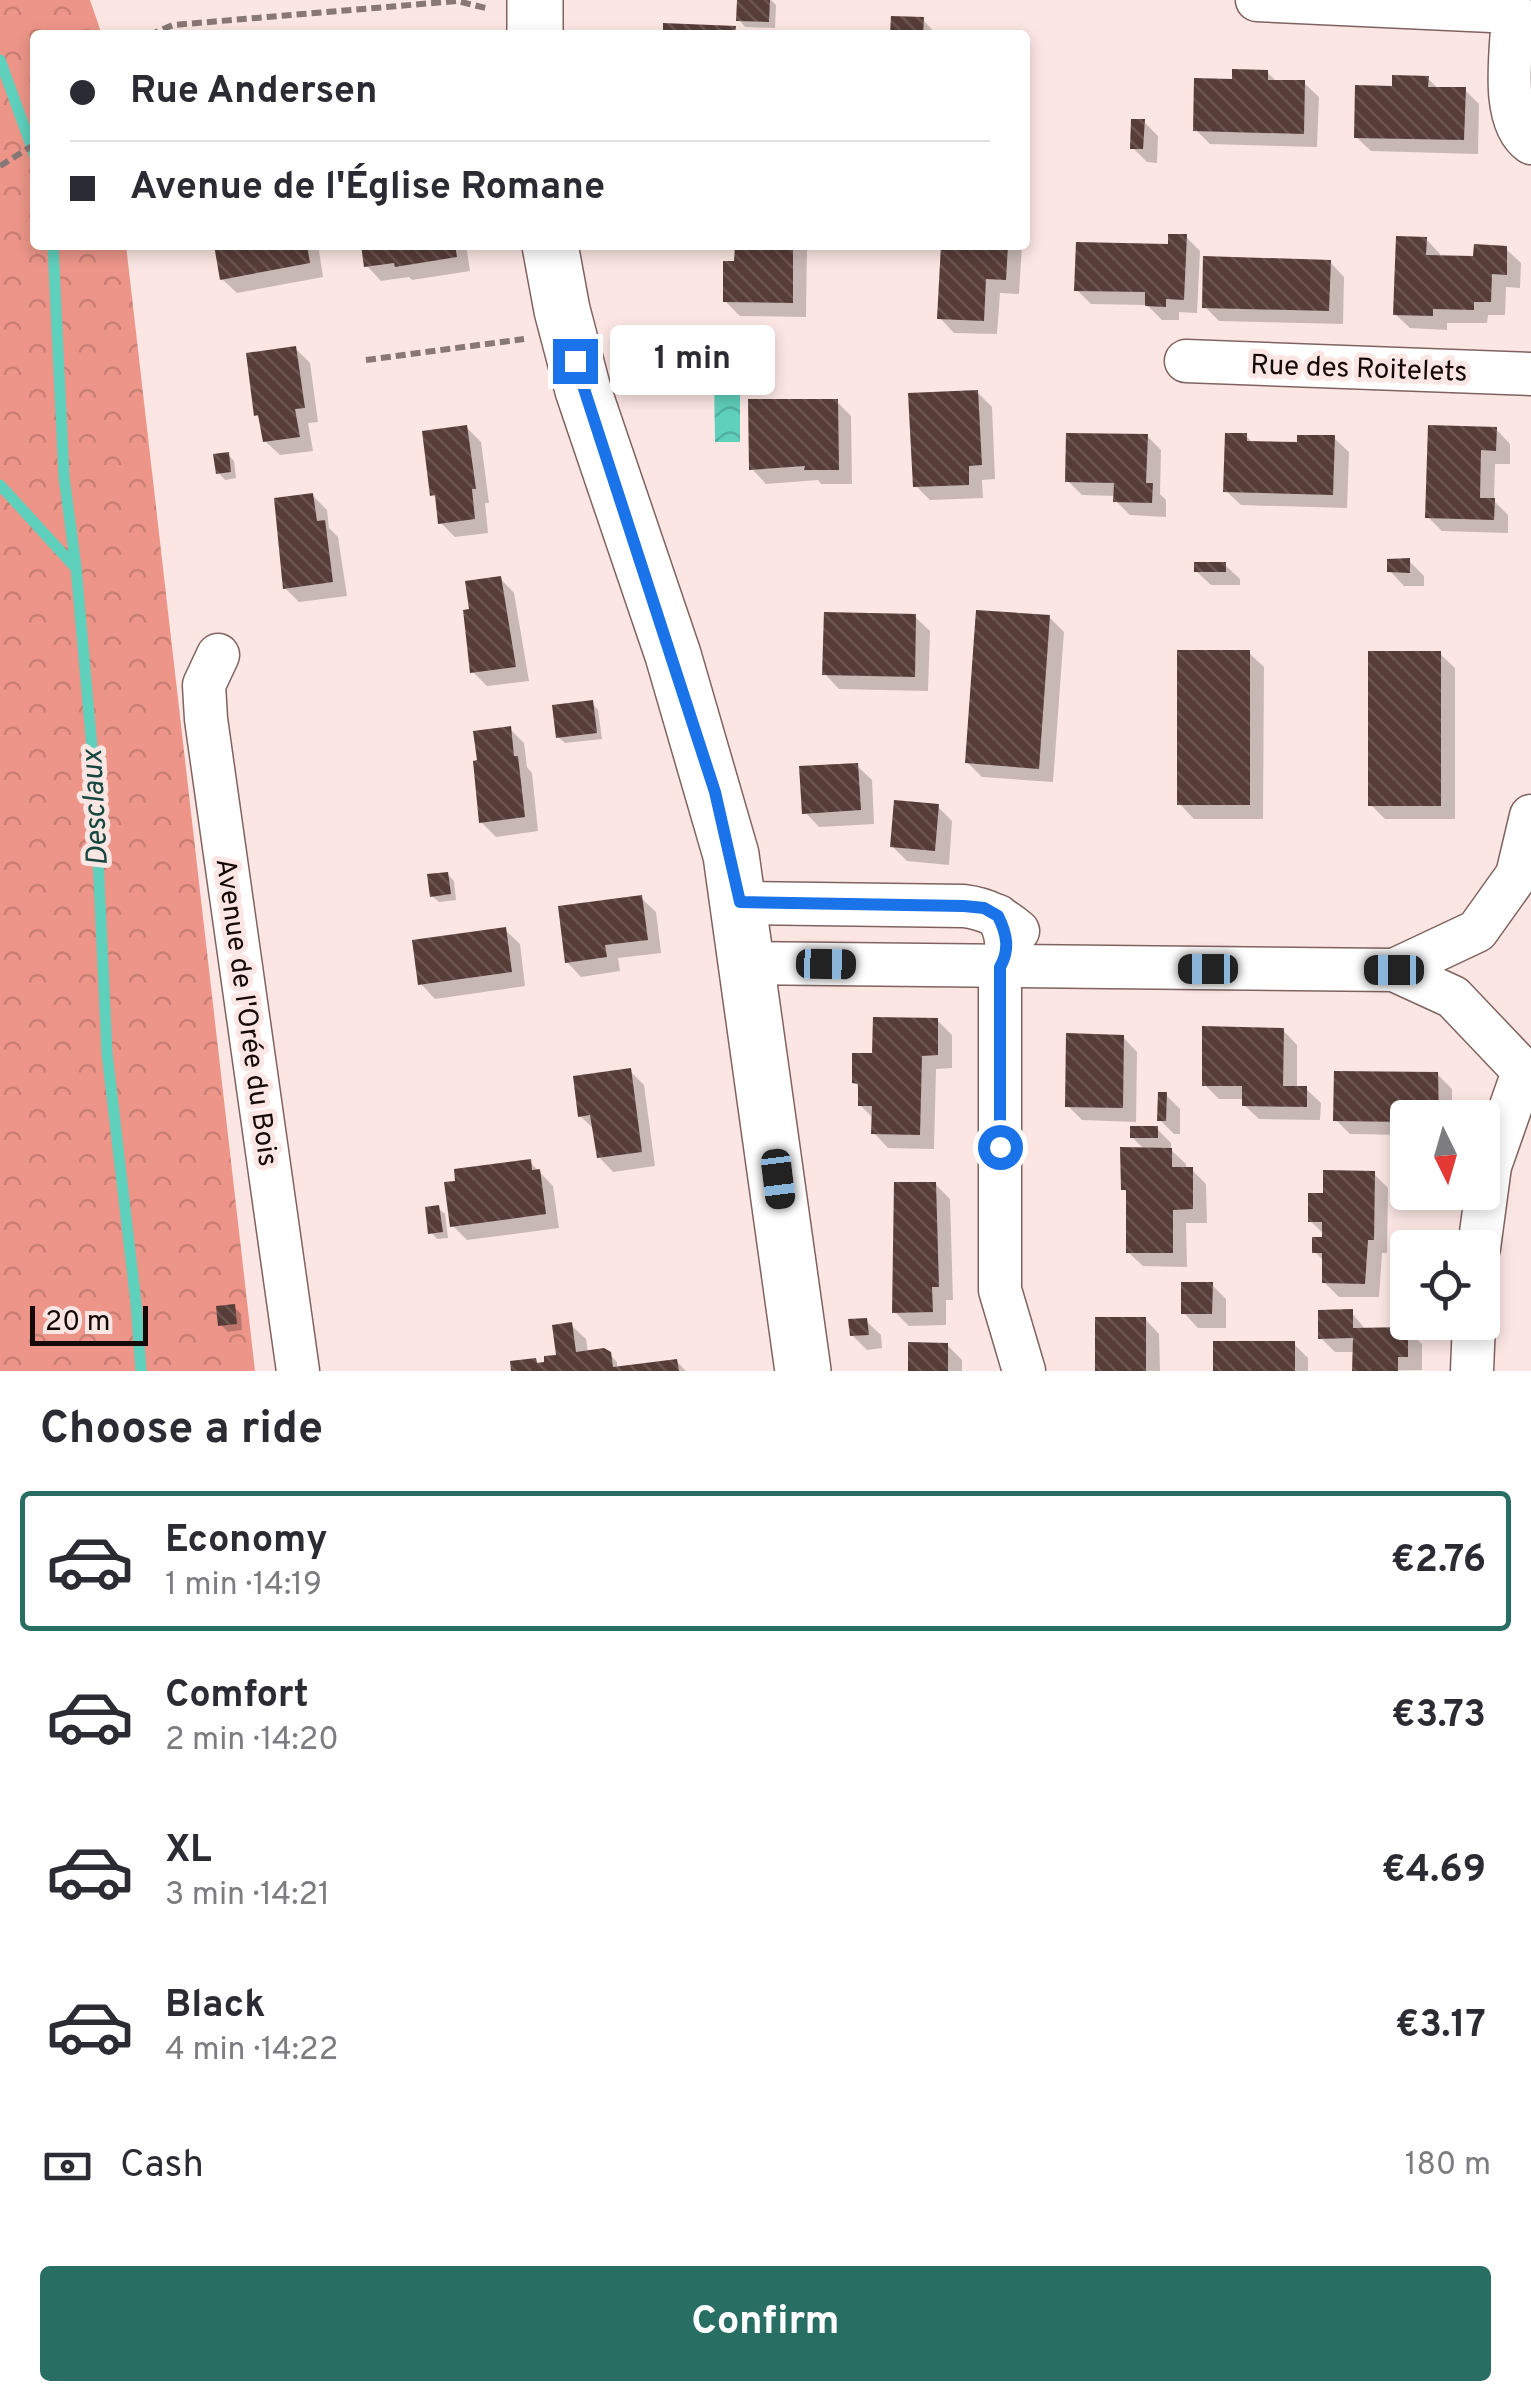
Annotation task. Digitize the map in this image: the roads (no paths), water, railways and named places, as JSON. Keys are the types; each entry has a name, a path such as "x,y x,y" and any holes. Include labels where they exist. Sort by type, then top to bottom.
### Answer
{"street":[{"path":"1257,0 1512,12 1511,108 1514,125 1531,143"},
{"path":"551,250 568,333 604,456 673,655 715,792 740,902 803,1371"},
{"name":"Rue des Roitelets","path":"1186,361 1531,374"},
{"name":"Avenue de l'Orée du Bois","path":"218,655 204,685 206,719 298,1371"},
{"path":"1394,970 1477,931 1516,876 1531,816"},
{"path":"740,902 984,908 1060,968"},
{"path":"998,916 1007,944 1006,958 1000,967 1000,1290 1024,1371"},
{"path":"748,963 1394,970 1453,997 1527,1076 1490,1166 1482,1230"},
{"path":"1472,1371 1473,1340"}],"water":[{"path":"714,378 730,378 731,386 740,388 740,442 715,442"}],"waterway":[{"name":"Desclaux","path":"0,60 30,142"},
{"name":"Desclaux","path":"53,250 64,477 94,771 107,1053 141,1371"},
{"path":"0,485 75,567"}]}
